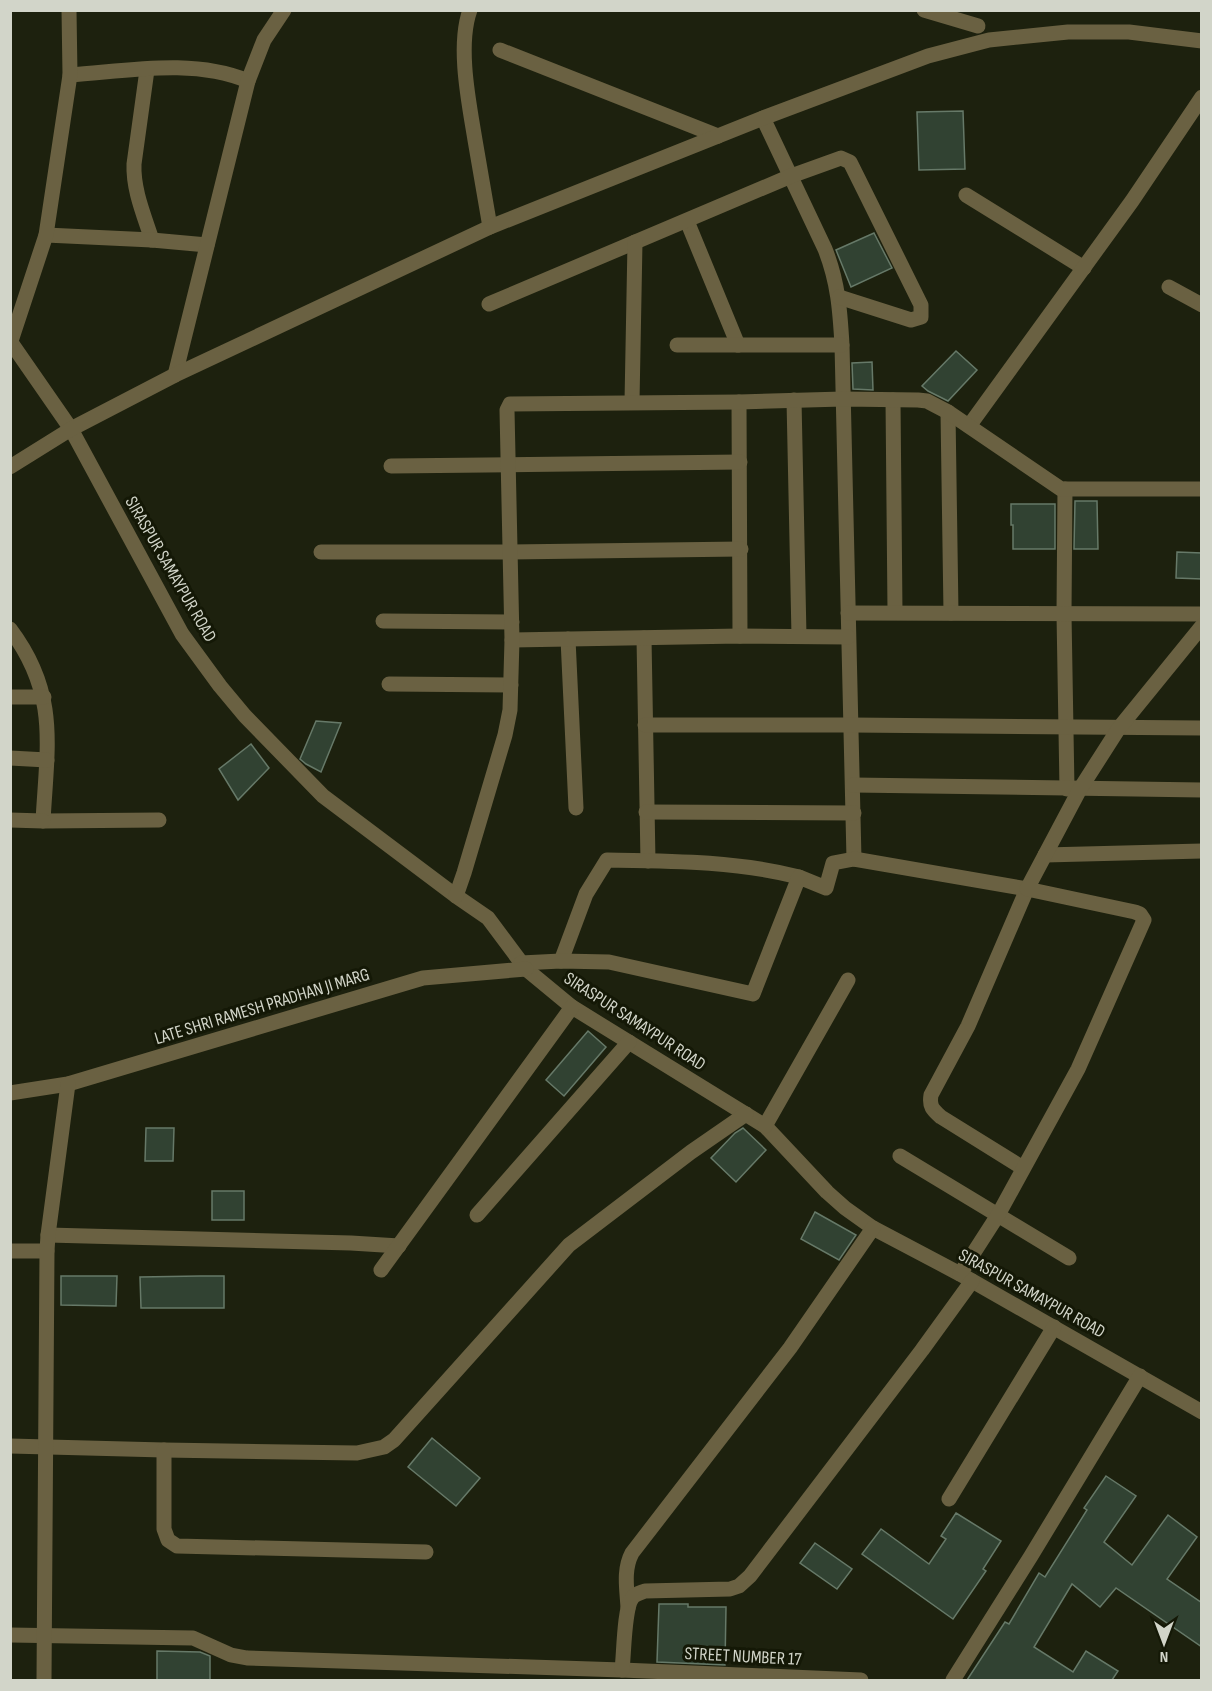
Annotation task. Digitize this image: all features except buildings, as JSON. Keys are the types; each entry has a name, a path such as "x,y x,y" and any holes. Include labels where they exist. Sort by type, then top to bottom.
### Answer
{"street":[{"path":"11,341 46,236 70,75 69,10"},
{"path":"175,375 248,81 264,40 284,10"},
{"path":"470,10 465,32 465,68 490,227"},
{"path":"924,10 978,18 978,42"},
{"path":"10,467 71,429 175,375 490,227 764,118 928,56 978,42 1038,34 1119,32 1202,41"},
{"path":"500,50 718,136"},
{"path":"70,75 147,69 196,69 230,74 248,81"},
{"path":"147,69 134,176 135,187 152,240"},
{"path":"969,426 1132,201 1202,97"},
{"path":"764,118 825,249 839,297 854,859"},
{"path":"489,304 791,176 841,158 850,162 921,305 922,313 921,317 911,320 839,297"},
{"path":"966,195 1084,268"},
{"path":"687,221 738,345"},
{"path":"46,236 152,240 207,245"},
{"path":"632,402 635,242"},
{"path":"1168,287 1202,305"},
{"name":"SIRASPUR SAMAYPUR ROAD","path":"11,341 71,429 182,634 245,716 323,796 488,918 523,966 572,1006 765,1126 826,1192 873,1228 966,1277 1202,1412"},
{"path":"678,345 842,345"},
{"path":"456,896 505,735 510,710 512,622 507,410 510,404 843,399 927,401 948,412 1057,486 1065,489 1202,489"},
{"path":"794,400 799,636"},
{"path":"893,400 896,612"},
{"path":"739,402 740,636"},
{"path":"948,412 951,613"},
{"path":"391,466 740,462"},
{"path":"1065,489 1066,727 1073,789"},
{"path":"321,552 741,549"},
{"path":"848,613 1202,614"},
{"path":"383,621 512,622"},
{"path":"1023,1168 941,1117 932,1109 931,1095 968,1026 1073,789 1202,626"},
{"path":"10,629 29,659 44,697 47,720 47,759 43,821"},
{"path":"512,640 849,636"},
{"path":"644,638 648,861"},
{"path":"568,639 576,808"},
{"path":"389,684 511,685"},
{"path":"10,697 44,697"},
{"path":"645,724 1202,728"},
{"path":"10,758 47,759"},
{"path":"853,786 1202,790"},
{"path":"646,812 854,813"},
{"path":"10,820 159,820"},
{"path":"1045,855 1202,851"},
{"path":"561,961 586,894 607,860 710,862 773,871 826,888 833,863 854,859 1027,889 1135,912 1140,914 1144,920 1078,1069 966,1277 922,1350 750,1576 739,1586 730,1589 645,1591 636,1594 631,1599 628,1608"},
{"name":"LATE SHRI RAMESH PRADHAN JI MARG","path":"10,1094 68,1084 423,978 561,961 609,962 753,994 799,878"},
{"path":"765,1126 848,980"},
{"path":"381,1270 572,1006"},
{"path":"477,1215 629,1042"},
{"path":"44,1680 47,1251 68,1084"},
{"path":"10,1446 357,1453 384,1447 394,1440 569,1245 691,1152 746,1114"},
{"path":"900,1156 1069,1258"},
{"path":"622,1670 628,1608 626,1578 628,1560 790,1348 873,1228"},
{"path":"48,1235 399,1246"},
{"path":"10,1251 47,1251"},
{"path":"949,1499 1054,1327"},
{"path":"952,1680 1031,1556 1140,1376"},
{"path":"164,1450 165,1529 168,1540 177,1546 426,1552"},
{"name":"STREET NUMBER 17","path":"10,1635 193,1638 231,1655 247,1658 861,1680"}]}
